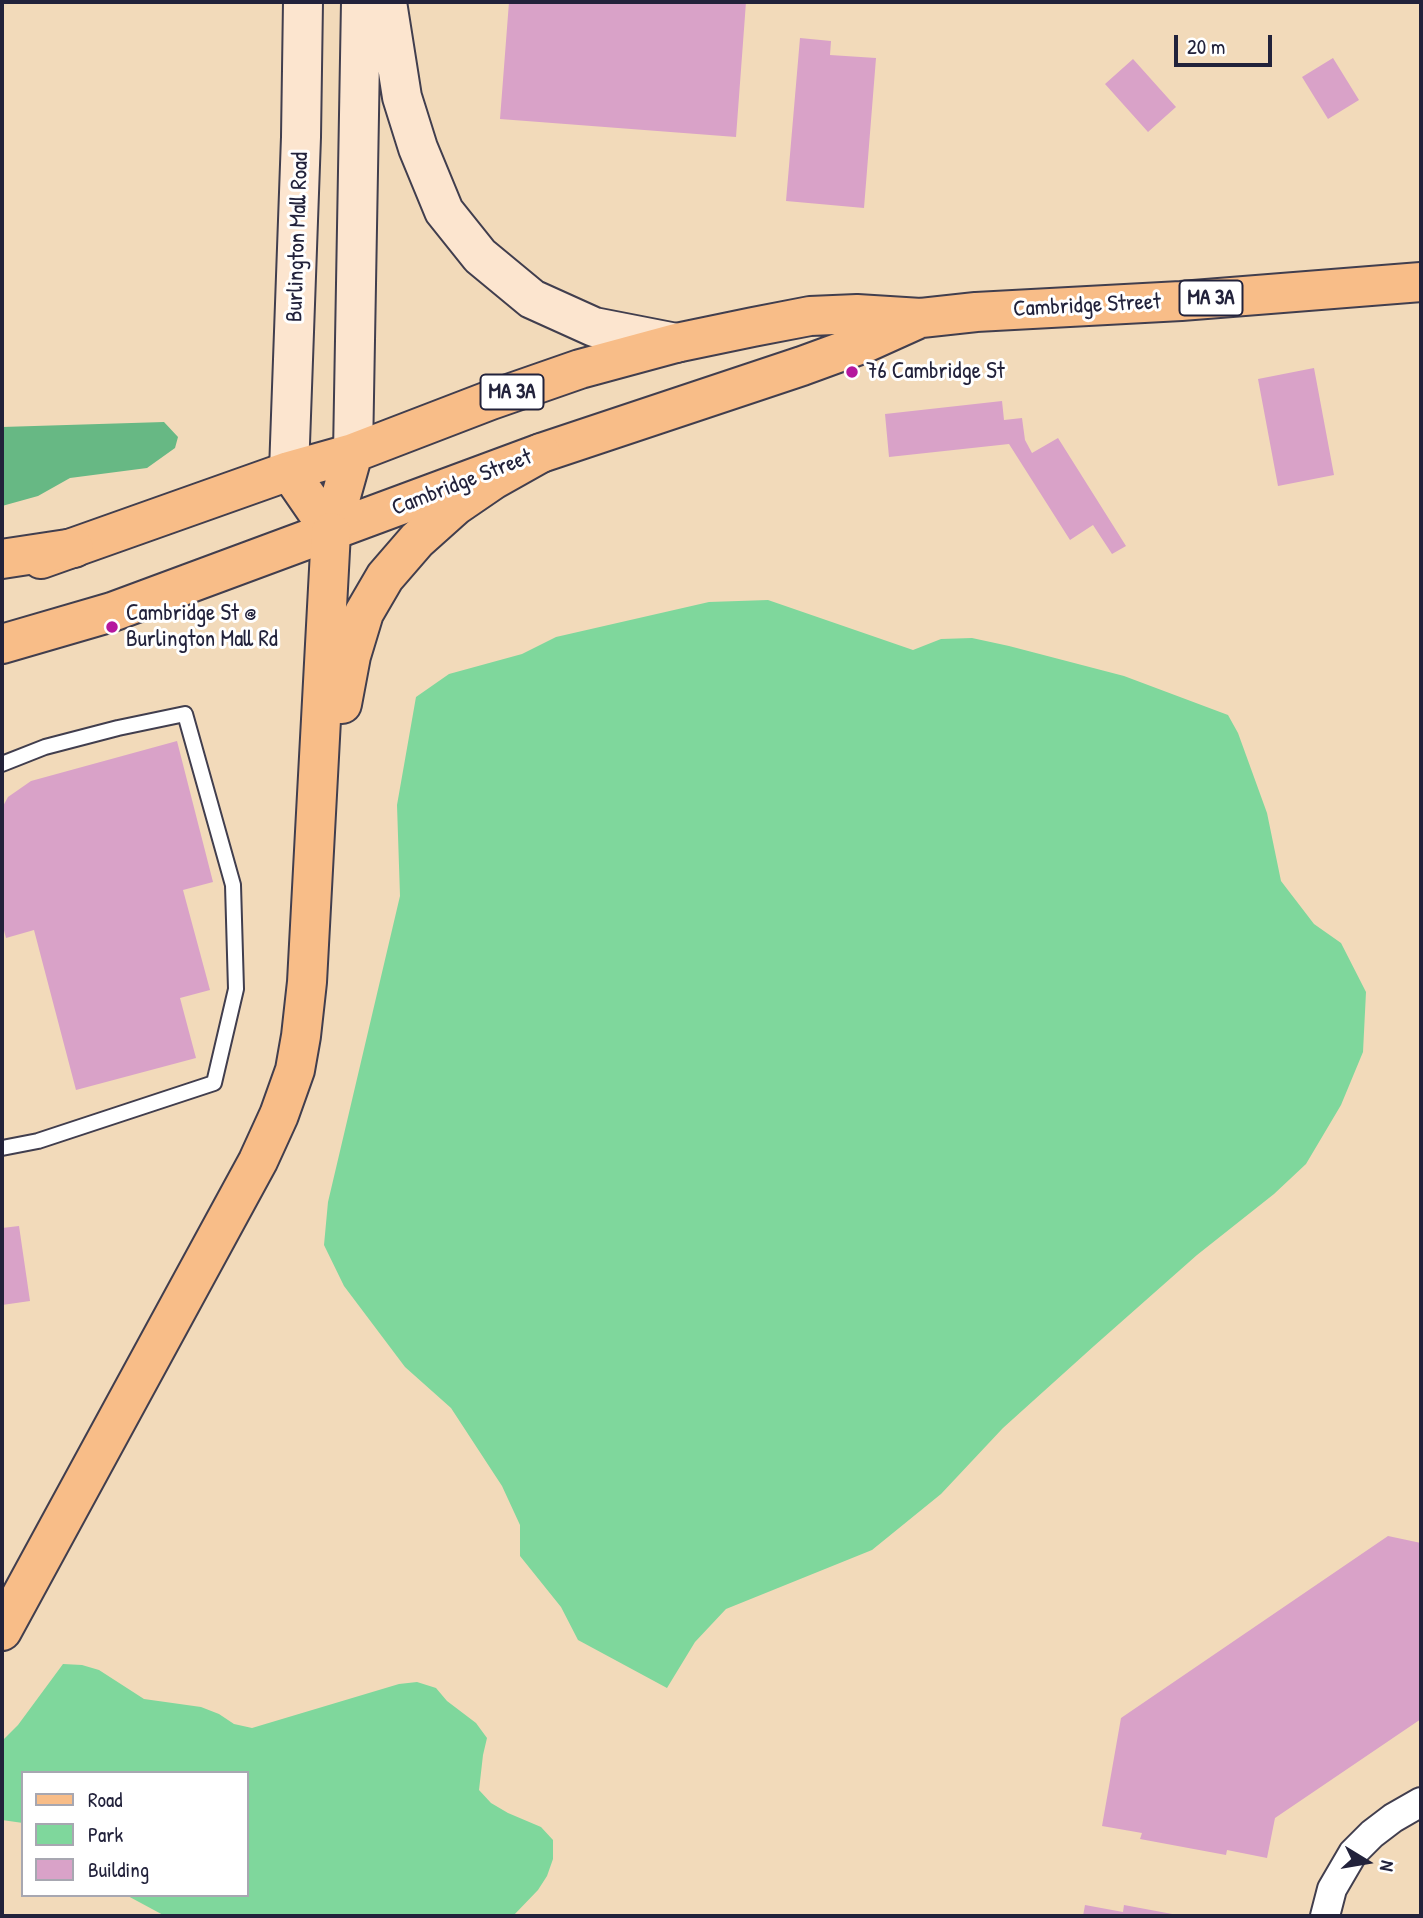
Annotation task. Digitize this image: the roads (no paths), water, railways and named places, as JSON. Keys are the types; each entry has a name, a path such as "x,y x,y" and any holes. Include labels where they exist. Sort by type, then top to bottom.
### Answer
{"main road":[{"name":"Burlington Mall Road","path":"289,471 302,112 303,2"},
{"path":"2,1631 231,1212 279,1115 295,1070 302,1036 307,982 331,532 353,453 361,2"},
{"path":"387,2 402,97 418,148 444,211 480,256 532,299 594,327 676,343"},
{"name":"Cambridge Street","path":"2,571 289,471 353,453 580,369 676,343 810,316 857,314 921,318 1421,282"},
{"name":"Cambridge Street","path":"2,644 112,612 541,453 802,366 865,343 921,318"},
{"path":"311,889 351,656 364,613 385,577 417,540 455,506 493,480 541,453"},
{"path":"289,471 331,532"},
{"path":"2,559 74,548"}],"street":[{"path":"1325,1916 1332,1889 1353,1853 1393,1818 1421,1802"}],"lane":[{"path":"2,764 45,747 185,714 233,885 236,989 214,1083 38,1141 2,1148"}],"place":[{"name":"76 Cambridge St","path":"852,372"},
{"name":"Cambridge St @ Burlington Mall Rd","path":"112,627"}]}
